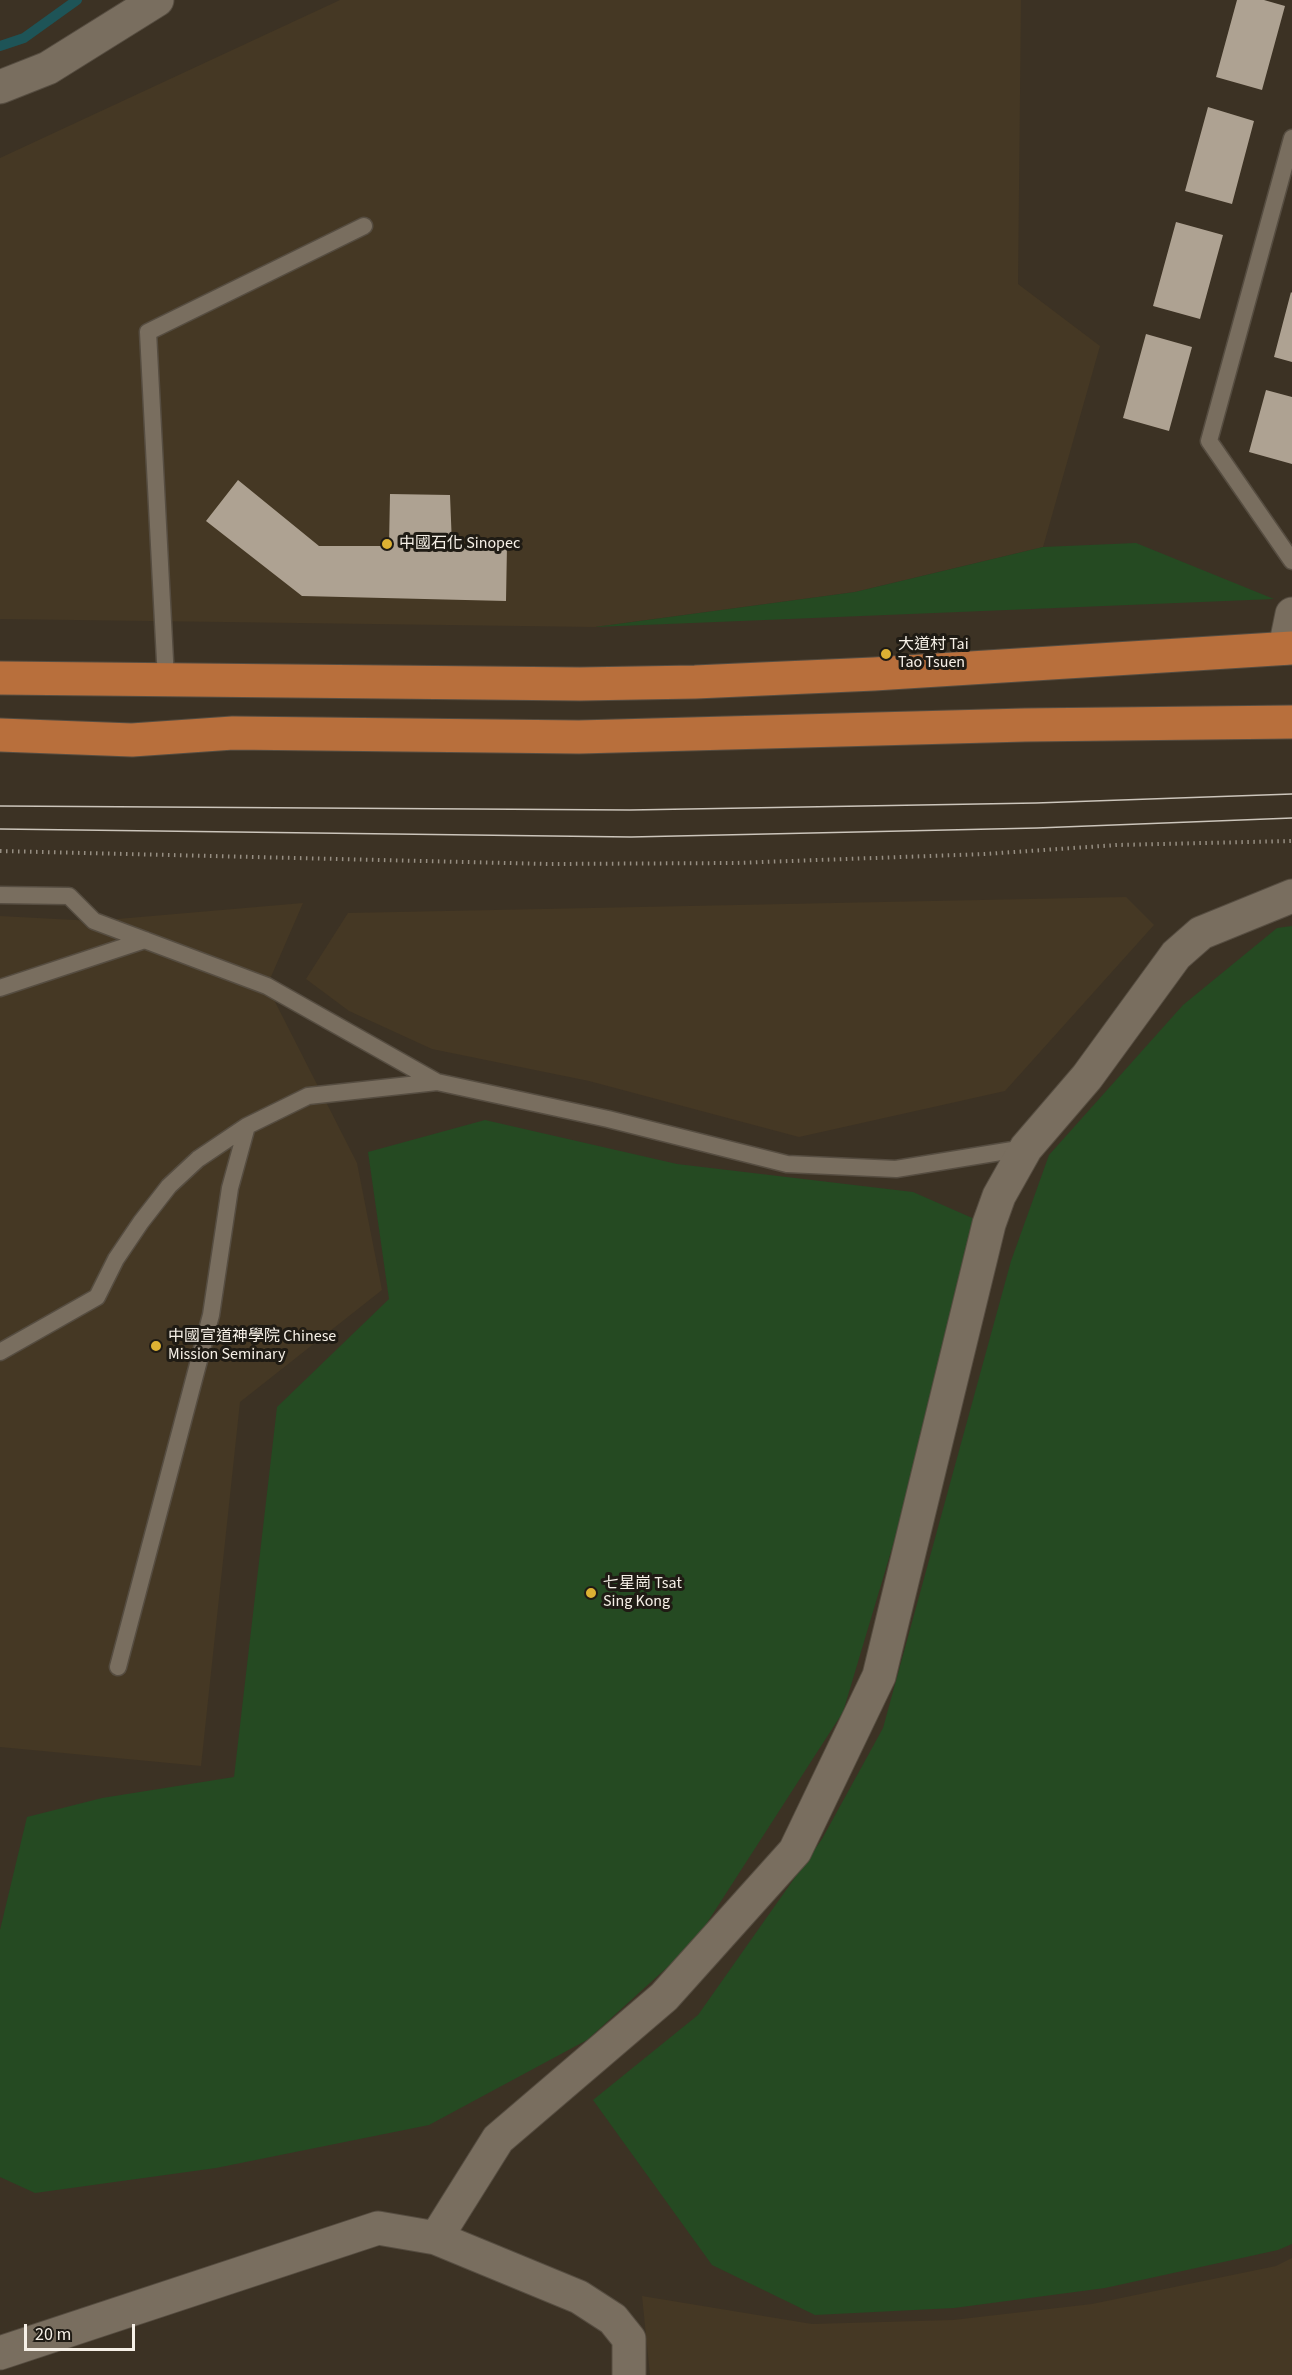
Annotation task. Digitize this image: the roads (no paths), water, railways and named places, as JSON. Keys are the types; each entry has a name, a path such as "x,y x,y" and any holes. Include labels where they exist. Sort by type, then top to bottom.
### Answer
{"main road":[{"path":"0,678 580,684 695,682 874,674 1288,648"},
{"path":"0,735 132,740 233,733 579,737 1025,725 1292,722"}],"street":[{"path":"0,87 48,68 157,0"},
{"path":"1288,648 1292,615"},
{"path":"436,2238 498,2139 664,1997 795,1851 879,1677 989,1224 999,1196 1026,1148 1087,1077 1176,955 1201,933 1292,896"},
{"path":"0,2353 378,2228 436,2238 579,2297 613,2319 629,2339 628,2375"}],"lane":[{"path":"1292,138 1209,441 1292,561"},
{"path":"166,680 148,332 364,226"},
{"path":"0,895 69,896 94,921 267,986 437,1082 608,1119 787,1164 896,1169 1026,1148"},
{"path":"0,988 145,940"},
{"path":"0,1352 97,1297 116,1259 169,1186 198,1160 247,1126 308,1096 437,1082"},
{"path":"118,1667 211,1315 230,1188 247,1126"}],"waterway":[{"path":"0,46 24,38 77,0"}],"tram line":[{"path":"0,806 630,810 1036,803 1292,794"},
{"path":"0,829 631,837 1037,828 1292,818"}],"place":[{"name":"中國石化 Sinopec","path":"387,544"},
{"name":"大道村 Tai Tao Tsuen","path":"886,654"},
{"name":"中國宣道神學院 Chinese Mission Seminary","path":"156,1346"},
{"name":"七星崗 Tsat Sing Kong","path":"591,1593"}]}
